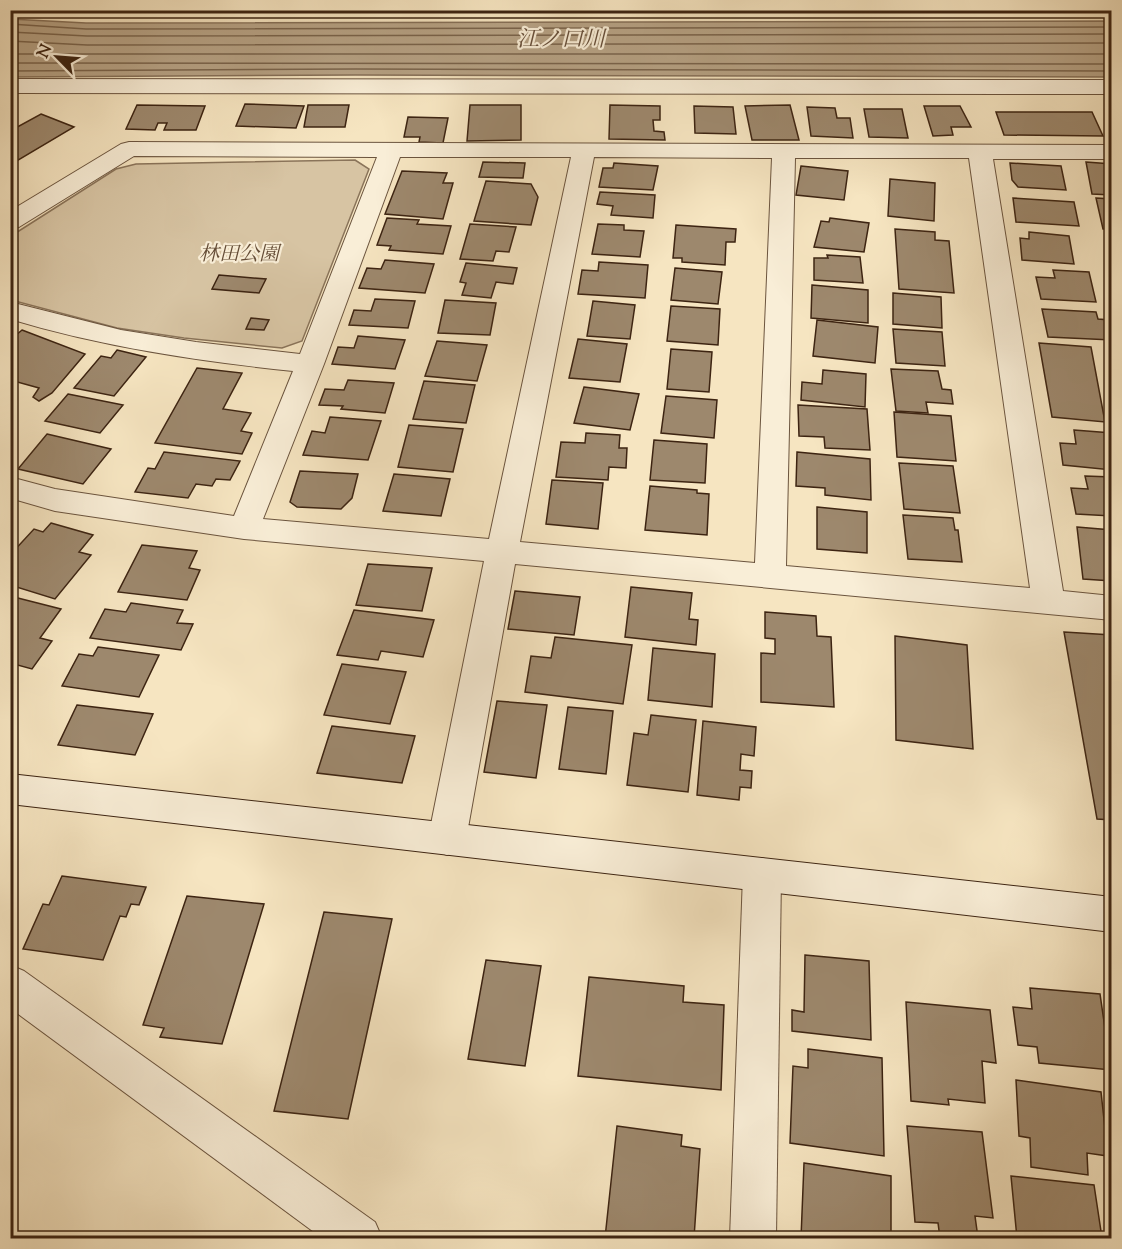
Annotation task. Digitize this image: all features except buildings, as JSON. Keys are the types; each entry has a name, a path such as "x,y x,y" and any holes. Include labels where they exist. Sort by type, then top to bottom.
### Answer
{"street":[{"path":"90,10 597,10"},
{"path":"10,86 1112,87"},
{"path":"10,222 129,149 1112,152"},
{"path":"244,528 310,364 391,150"},
{"path":"447,839 502,552 584,151"},
{"path":"770,576 784,152"},
{"path":"980,152 1048,602"},
{"path":"10,310 104,334 177,348 310,364"},
{"path":"10,488 55,500 244,528 1112,608"},
{"path":"10,789 1112,915"},
{"path":"753,1239 762,875"},
{"path":"10,984 359,1239"}],"green space":[{"name":"林田公園","path":"355,160 369,169 302,341 282,348 184,338 117,328 11,300 11,236 116,169 136,164"}],"water":[{"name":"江ノ口川","path":"10,19 86,23 1111,21 1111,77 356,75 11,77"}]}
